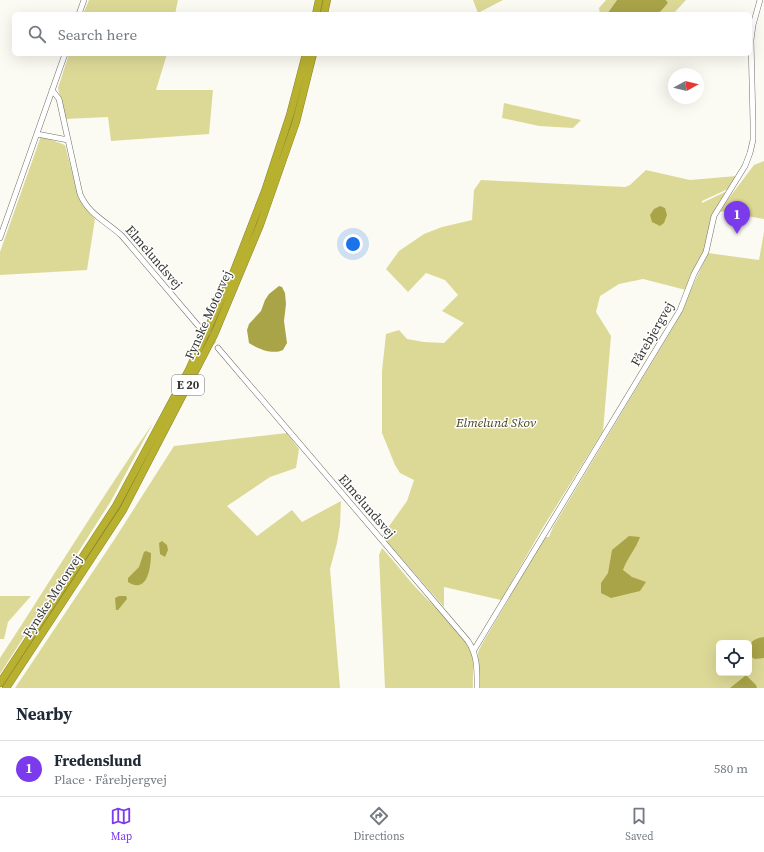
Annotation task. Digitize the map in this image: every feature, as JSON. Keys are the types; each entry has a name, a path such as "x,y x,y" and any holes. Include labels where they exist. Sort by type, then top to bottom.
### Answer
{"highway":[{"path":"316,12 319,0"},
{"path":"324,12 327,0"},
{"name":"Fynske Motorvej","path":"0,683 116,506 189,370 234,271 265,191 290,115 305,56"},
{"name":"Fynske Motorvej","path":"6,688 123,510 214,336 260,225 296,122 312,56"}],"street":[{"path":"80,12 84,0"},
{"name":"Fårebjergvej","path":"752,33 760,0"},
{"path":"0,238 64,56"},
{"name":"Fårebjergvej","path":"474,650 680,310 694,274 706,252 714,216 740,176 748,160 753,134 751,56"},
{"name":"Elmelundsvej","path":"52,90 59,100 80,194 88,208 122,236 201,329"},
{"path":"37,134 68,140"},
{"name":"Elmelundsvej","path":"218,348 447,616 474,650"},
{"path":"474,650 476,662 476,688"}],"green space":[{"path":"89,0 178,0 175,12 84,12"},
{"path":"473,0 503,0 480,12 478,12"},
{"path":"606,0 617,0 608,12 600,12 599,8"},
{"path":"666,0 686,0 675,12 659,12 668,3"},
{"path":"68,56 166,56 156,90 213,90 209,134 111,141 108,117 65,119 58,88"},
{"path":"504,103 581,120 573,128 539,126 502,118"},
{"path":"41,136 65,145 79,199 95,219 87,270 0,275 0,252"},
{"path":"764,161 764,219 719,211 754,165"},
{"name":"Elmelund Skov","path":"646,170 690,180 736,176 730,188 702,201 702,203 727,191 711,217 704,252 686,290 643,279 619,284 600,296 596,312 611,336 603,431 542,529 501,600 444,587 444,607 382,536 407,501 414,480 400,473 395,465 382,433 382,371 386,334 399,330 407,339 444,343 464,323 442,311 458,295 445,280 426,273 408,292 386,269 399,251 424,234 442,227 472,220 474,190 481,180 625,187 630,185"},
{"path":"764,232 764,688 480,688 478,652 482,644 545,537 549,537 553,527 675,324 708,253 759,260"},
{"path":"153,423 111,501 0,674 0,658"},
{"path":"287,433 299,449 296,468 270,477 227,506 257,536 292,510 302,522 341,501 340,525 330,569 340,688 15,688 114,540 174,446"},
{"path":"382,548 418,589 456,628 467,643 473,660 473,688 385,688 379,555"},
{"path":"0,596 31,596 8,622 4,639 0,639"}],"shaded area":[{"path":"617,0 666,0 668,3 659,12 608,12"},
{"path":"660,206 665,208 667,215 664,223 660,226 652,222 650,215 654,209"},
{"path":"279,286 282,287 285,293 286,304 284,321 287,343 283,350 270,352 249,343 247,330 249,324 261,311 269,294"},
{"path":"629,536 640,537 623,570 632,577 646,582 640,591 611,598 601,593 601,583 608,573 612,550"},
{"path":"162,541 167,545 168,550 165,557 160,554 159,543"},
{"path":"146,551 151,553 147,577 140,585 135,585 128,582 128,578 139,567 144,552"},
{"path":"119,596 126,596 127,599 118,610 116,610 115,598"},
{"path":"764,637 764,658 755,659 752,658 752,642 756,639"},
{"path":"747,676 757,688 730,688"}],"tunnel":[{"path":"201,329 218,348"}],"place":[{"name":"Fredenslund","path":"737,234"}]}
